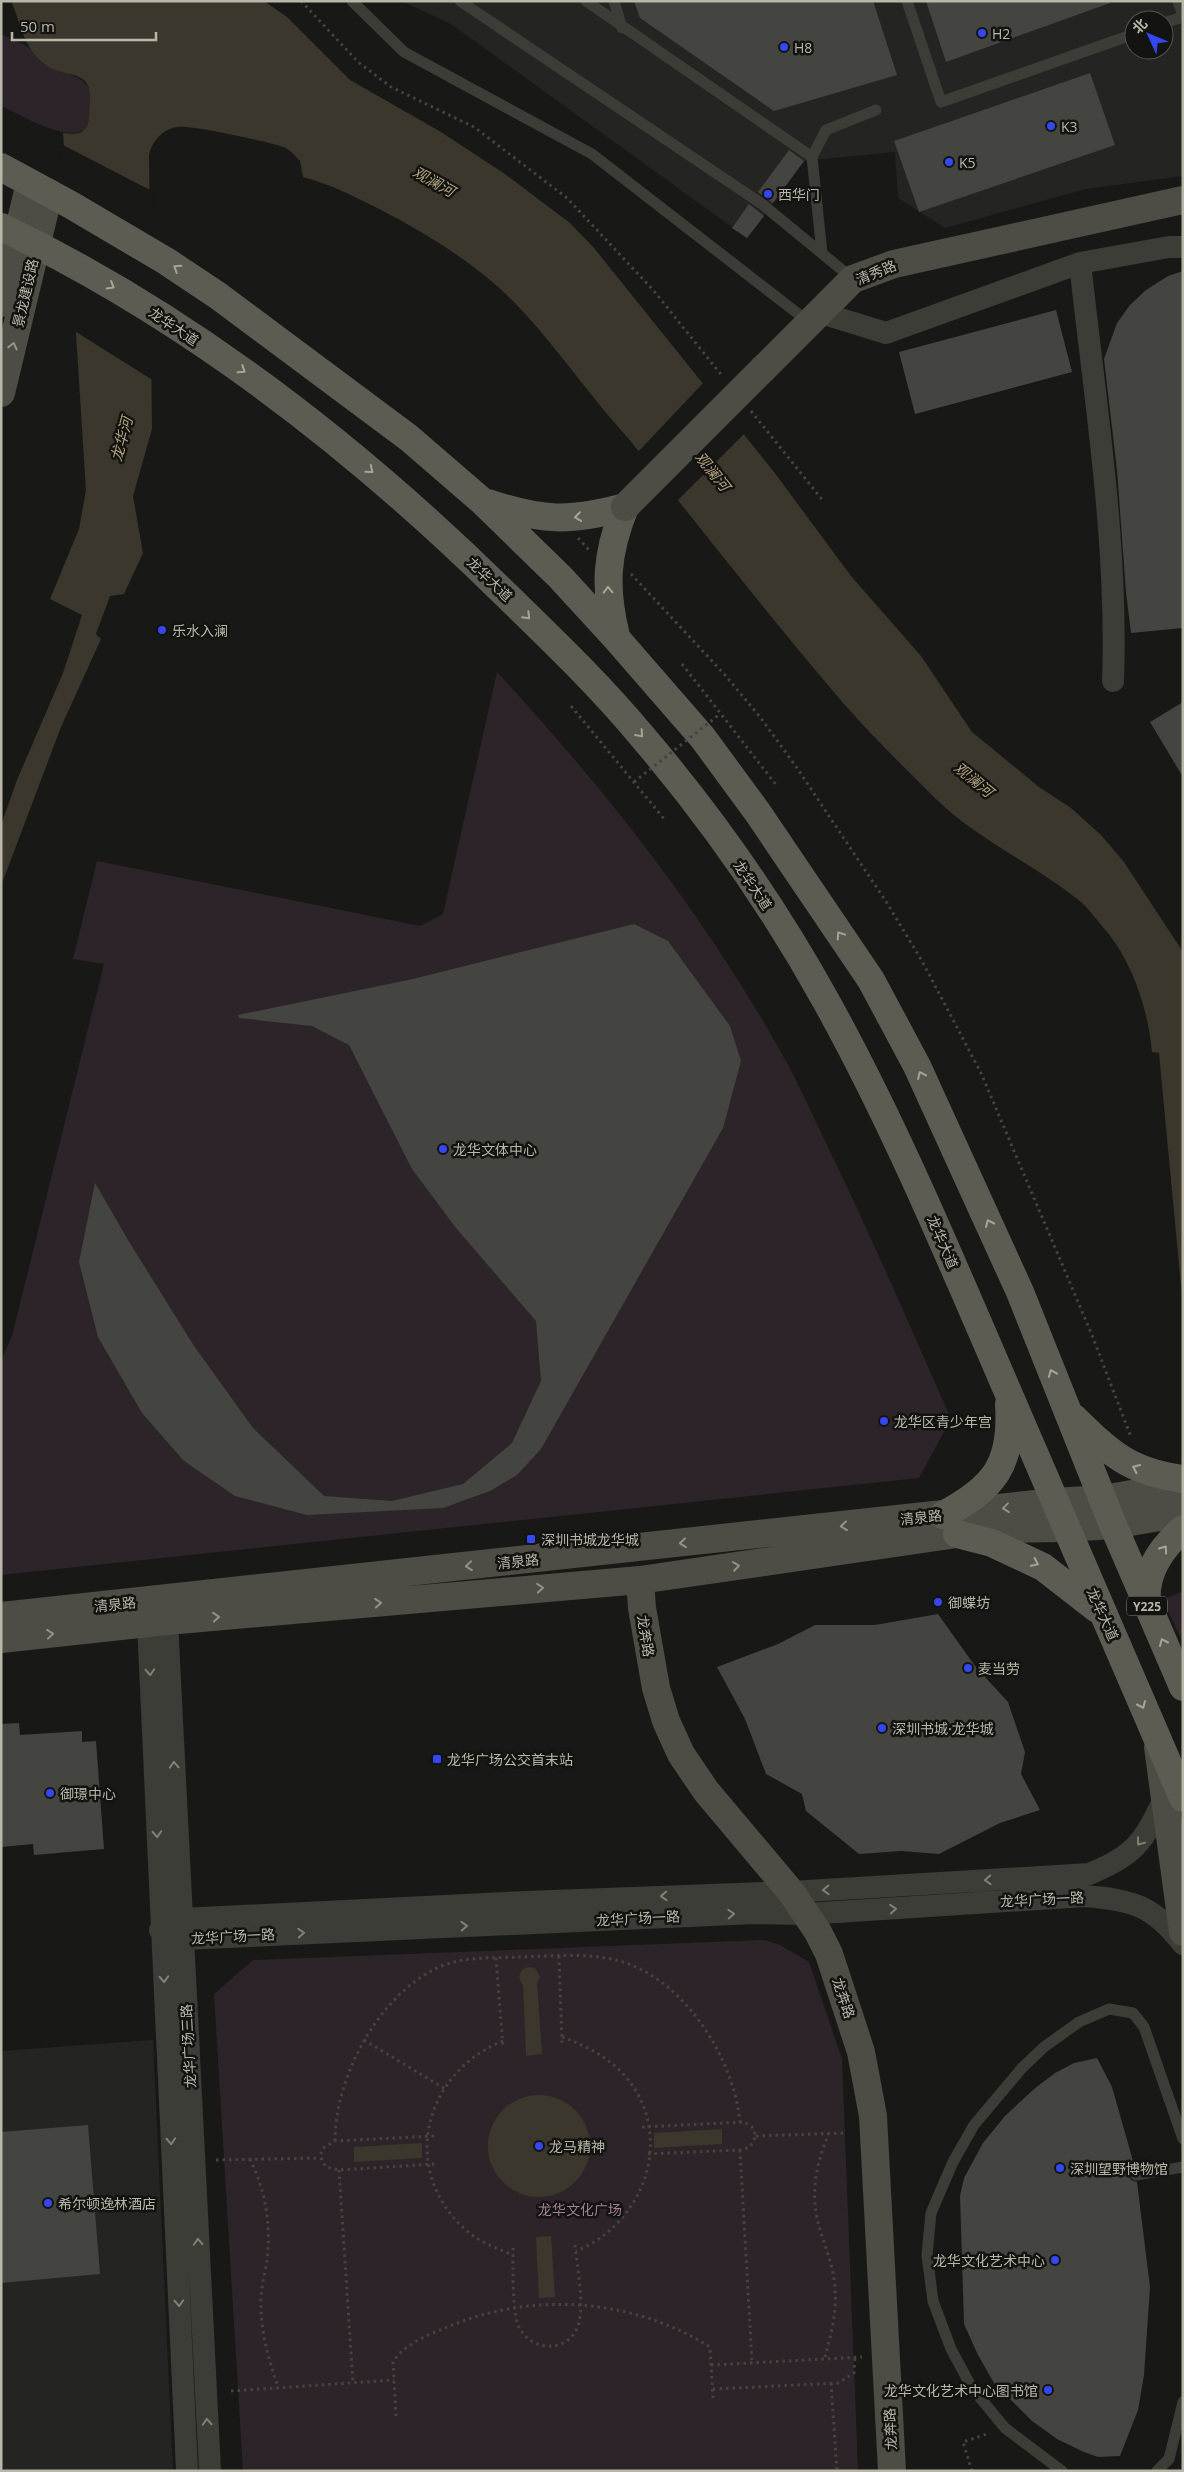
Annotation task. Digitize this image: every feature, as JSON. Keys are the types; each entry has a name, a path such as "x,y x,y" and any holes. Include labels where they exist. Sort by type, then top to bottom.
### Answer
{"main road":[{"path":"1,167 50,193 166,261 218,295 409,438 482,501 560,577 703,738 758,813 870,980 917,1066 1020,1292 1103,1499"},
{"name":"景龙建设路","path":"1,303 19,235 50,193"},
{"name":"清秀路","path":"625,507 854,279 894,264 1183,200"},
{"name":"景龙建设路","path":"1,393 19,235"},
{"name":"龙华大道","path":"19,235 133,298 264,385 383,481 469,559 602,692 639,733 690,796 732,853 825,999 909,1162 1157,1738 1173,1798"},
{"path":"482,501 530,516 549,518 578,518 625,507"},
{"path":"616,638 607,595 607,576 613,539 625,507"},
{"path":"1008,1393 1010,1421 1007,1446 999,1472 970,1500 950,1525 1043,1566 1102,1613"},
{"path":"1067,1411 1108,1450 1128,1464 1158,1476 1183,1480"},
{"name":"清泉路","path":"1,1639 158,1622 640,1580 950,1525 1054,1502 1103,1499 1183,1485"},
{"name":"Y225","path":"1103,1499 1183,1687"},
{"name":"清泉路","path":"1,1616 950,1525 1007,1529 1065,1528 1113,1525 1183,1513"},
{"path":"1148,1608 1146,1590 1154,1565 1161,1552 1183,1529"},
{"name":"龙奔路","path":"640,1580 642,1608 656,1688 666,1720 681,1754 706,1791 791,1892 818,1932 829,1954 861,2052 870,2091 892,2471"},
{"path":"1173,1798 1183,1932"}],"street":[{"path":"816,318 886,333 1080,263 1169,247 1183,247"},
{"path":"1080,263 1106,507 1114,635 1113,681"},
{"name":"龙华广场三路","path":"158,1622 182,1929 210,2471"},
{"name":"龙华广场三路","path":"158,1622 160,1930 186,2471"},
{"name":"龙华广场一路","path":"182,1929 526,1902 791,1892 1088,1874 1113,1864 1136,1848 1173,1798"},
{"name":"龙华广场一路","path":"160,1930 744,1914 806,1914 1059,1897 1114,1898 1135,1903 1155,1915 1172,1929 1183,1944"}],"lane":[{"path":"352,1 404,52 592,154 816,318"},
{"path":"460,1 762,204 854,279"},
{"path":"586,1 622,28 812,157"},
{"path":"614,1 622,28"},
{"path":"908,1 941,102 1124,38"},
{"path":"1178,1 1183,16"},
{"path":"822,254 812,157 826,130 876,110"},
{"path":"1062,2471 1005,2428 972,2388 951,2349 933,2300 927,2255 931,2213 953,2162 974,2125 1022,2068 1044,2046 1079,2022 1108,2009 1133,2013 1144,2028 1183,2139"},
{"path":"1136,2175 1183,2167"},
{"path":"1157,2471 1169,2459 1183,2402"}],"path":[{"path":"301,1 358,62 391,87 474,127 567,198 654,291 727,382"},
{"path":"745,404 824,502"},
{"path":"574,534 590,553"},
{"path":"627,569 725,675 760,717 797,768 922,961 981,1073 1092,1335 1132,1439"},
{"path":"682,664 776,786"},
{"path":"571,706 665,820"},
{"path":"634,782 720,714"},
{"path":"559,1956 562,2044"},
{"path":"335,2141 337,2112 341,2094 356,2055 364,2040 394,2001 415,1982 436,1968 456,1962 496,1958 599,1957 623,1962 644,1971 679,1999 713,2040 725,2063 734,2088 740,2122"},
{"path":"496,1958 503,2047"},
{"path":"562,2036 599,2053 615,2066 636,2092 642,2105 647,2127 649,2154 645,2180 628,2213 602,2239 576,2251"},
{"path":"364,2040 445,2089"},
{"path":"503,2041 475,2054 445,2089 432,2114 428,2136 428,2164 434,2186 453,2216 482,2242 513,2255"},
{"path":"642,2127 740,2122 752,2127 756,2136"},
{"path":"825,2357 835,2313 835,2289 832,2266 817,2217 814,2188 817,2166 829,2133"},
{"path":"756,2136 847,2133"},
{"path":"434,2136 335,2141 323,2148 320,2158 326,2168 339,2170 435,2164"},
{"path":"644,2154 740,2150 750,2147 756,2136"},
{"path":"740,2150 752,2362"},
{"path":"216,2160 320,2158"},
{"path":"250,2159 262,2190 268,2214 269,2240 260,2303 261,2324 278,2387"},
{"path":"339,2170 353,2383"},
{"path":"513,2248 517,2322 529,2340 547,2348 558,2346 569,2340 578,2324 580,2305 575,2244"},
{"path":"396,2416 394,2359 421,2339 468,2319 516,2307 539,2305 599,2307 643,2317 680,2330 710,2347 713,2398"},
{"path":"711,2364 825,2357 862,2357"},
{"path":"713,2389 831,2383 846,2379 854,2373 854,2357"},
{"path":"231,2391 394,2380"},
{"path":"831,2383 837,2471"},
{"path":"972,2471 962,2442 1005,2428"}],"shaded area":[{"path":"401,1 1183,1 1183,176 1086,189 945,228 898,198 895,152 804,161 747,238 451,24"},
{"path":"153,2040 173,2471 1,2471 1,2051"}],"green space":[{"path":"1,34 29,48 38,58 74,76 88,87 91,97 91,110 86,129 67,133 44,126 1,106"},
{"name":"龙华文体中心","path":"497,672 576,761 651,854 720,952 752,1002 794,1075 874,1245 951,1419 919,1478 1,1575 1,1361 12,1336 104,964 73,959 97,861 420,926 443,914"},
{"path":"1183,1591 1183,1643 1163,1600"},
{"name":"龙华文化广场","path":"764,1940 780,1945 809,1962 842,2059 858,2471 243,2471 214,1994 253,1960"}],"water":[{"path":"11,1 264,1 287,17 350,80 441,132 505,174 570,223 594,248 774,472 851,576 921,656 972,732 1039,787 1071,808 1101,835 1124,862 1183,952 1183,1307 1159,1053 1152,1052 1143,1005 1132,974 1108,933 1081,902 1063,888 953,814 866,728 789,639 628,438 515,303 484,275 413,227 344,192 303,177 300,161 286,148 229,134 196,128 177,127 167,130 159,136 150,150 152,429 133,496 143,553 124,594 110,596 96,634 101,639 61,727 1,886 1,825 17,780 63,673 82,615 50,599 79,529 86,490 63,133 80,133 87,126 89,121 90,92 87,84 82,79 53,69 35,55 24,37"},
{"path":"528,1967 535,1968 540,1977 537,1983 542,2054 526,2056 523,1985 520,1977 521,1972"},
{"path":"539,2095 549,2096 568,2103 582,2117 589,2136 589,2156 582,2175 568,2189 549,2196 539,2197 529,2196 510,2189 496,2175 489,2156 488,2146 489,2136 496,2117 510,2103 529,2096"},
{"path":"722,2129 722,2144 654,2148 654,2133"},
{"path":"422,2143 422,2158 354,2162 354,2147"},
{"path":"551,2236 555,2297 539,2298 536,2237"}],"pier":[{"path":"61,144 152,191 154,381 73,330"},
{"path":"705,381 746,432 676,502 637,453"}],"building":[{"name":"H8","path":"634,1 873,1 897,75 774,111 640,18"},
{"name":"H2","path":"926,1 1110,1 1110,3 946,62"},
{"path":"1090,73 1115,145 919,212 894,141"},
{"path":"789,150 804,161 773,203 758,192"},
{"path":"749,204 764,216 747,238 732,228"},
{"path":"1183,271 1183,628 1131,633 1117,470 1104,359 1117,323 1130,305 1146,290 1168,276"},
{"path":"1056,310 1072,372 915,414 899,352"},
{"path":"1183,702 1183,777 1150,722"},
{"path":"634,924 668,941 730,1026 741,1061 723,1128 541,1449 517,1475 490,1491 443,1508 307,1515 235,1496 184,1461 142,1413 98,1337 79,1262 95,1183 194,1346 253,1428 324,1496 392,1501 463,1484 512,1443 541,1381 536,1321 456,1228 412,1169 349,1045 312,1026 239,1018 238,1015 413,979"},
{"name":"深圳书城·龙华城","path":"938,1614 975,1666 1008,1702 1025,1752 1021,1774 1040,1810 1000,1823 939,1854 901,1851 859,1854 806,1811 802,1794 766,1774 745,1719 717,1667 778,1644 815,1625 875,1625"},
{"name":"御璟中心","path":"19,1723 20,1735 82,1731 82,1742 96,1741 104,1849 34,1855 33,1844 1,1847 1,1724"},
{"name":"龙华文化艺术中心","path":"1097,2058 1112,2087 1135,2168 1131,2170 1129,2176 1131,2180 1137,2182 1150,2287 1144,2375 1138,2410 1120,2456 1098,2457 1057,2439 1032,2421 994,2383 978,2355 964,2324 960,2196 964,2178 983,2143 1005,2116 1034,2089 1055,2073 1074,2063"},
{"name":"希尔顿逸林酒店","path":"88,2125 100,2274 1,2283 1,2132"}],"place":[{"name":"H2","path":"982,33"},
{"name":"H8","path":"784,47"},
{"name":"K3","path":"1051,126"},
{"name":"K5","path":"949,162"},
{"name":"西华门","path":"768,194"},
{"name":"乐水入澜","path":"162,630"},
{"name":"龙华文体中心","path":"443,1149"},
{"name":"龙华区青少年宫","path":"884,1421"},
{"name":"深圳书城龙华城","path":"531,1539"},
{"name":"御蝶坊","path":"938,1602"},
{"name":"麦当劳","path":"968,1668"},
{"name":"深圳书城·龙华城","path":"882,1728"},
{"name":"龙华广场公交首末站","path":"437,1759"},
{"name":"御璟中心","path":"50,1793"},
{"name":"龙马精神","path":"539,2146"},
{"name":"深圳望野博物馆","path":"1060,2168"},
{"name":"希尔顿逸林酒店","path":"48,2203"},
{"name":"龙华文化艺术中心","path":"1055,2260"},
{"name":"龙华文化艺术中心图书馆","path":"1048,2390"}],"water label":[{"name":"观澜河","path":"434,181"},
{"name":"龙华河","path":"121,439"},
{"name":"观澜河","path":"713,471"},
{"name":"观澜河","path":"974,779"}]}
